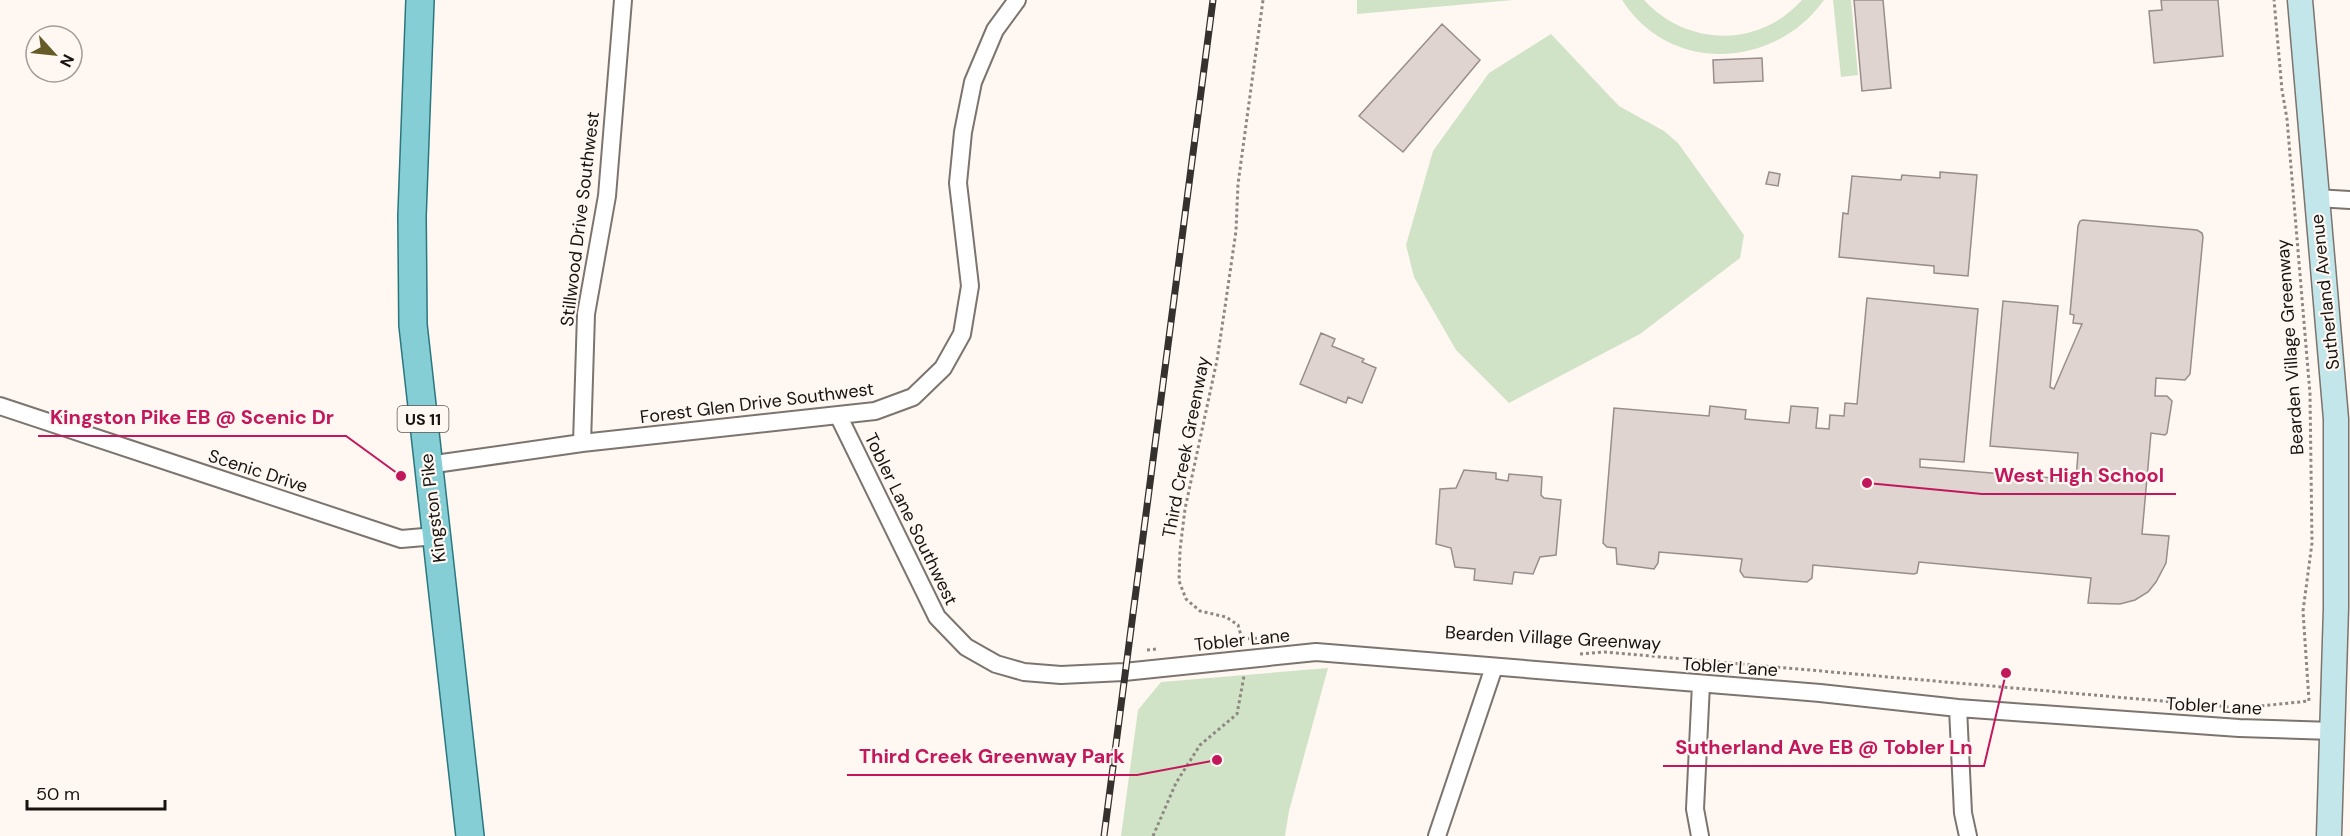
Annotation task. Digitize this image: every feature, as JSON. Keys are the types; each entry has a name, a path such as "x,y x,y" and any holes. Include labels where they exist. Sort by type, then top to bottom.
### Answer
{"main road":[{"name":"Kingston Pike","path":"420,0 412,216 413,325 470,836"}],"street":[{"name":"Stillwood Drive Southwest","path":"582,443 586,314 607,196 623,0"},
{"name":"Forest Glen Drive Southwest","path":"428,465 582,443 875,411 914,397 943,368 962,334 970,286 958,183 963,132 973,81 995,30 1017,0"},
{"name":"Sutherland Avenue","path":"2300,0 2316,198 2332,350 2336,419 2337,524 2330,836"},
{"path":"2316,198 2350,200"},
{"name":"Scenic Drive","path":"0,406 401,539 436,536"},
{"name":"Tobler Lane Southwest","path":"838,416 937,617 966,647 996,664 1024,672 1061,675 1124,672"},
{"name":"Tobler Lane","path":"1124,672 1316,652 1820,693 1958,708 2239,728 2333,731"},
{"path":"1437,836 1494,666"},
{"path":"1700,836 1695,809 1701,684"},
{"path":"1958,708 1963,813 1968,836"}],"path":[{"name":"Third Creek Greenway","path":"1242,639 1238,625 1226,617 1200,610 1186,599 1179,581 1180,550 1185,508 1217,360 1225,307 1236,231 1238,184 1263,0"},
{"name":"Bearden Village Greenway","path":"1577,655 1605,652 2241,708 2309,701 2302,611 2312,543 2310,394 2287,119 2282,90 2274,0"},
{"path":"1153,836 1176,783 1200,744 1238,714 1244,683 1242,639 1263,638"}],"green space":[{"path":"1357,0 1513,0 1357,14"},
{"path":"1622,0 1644,0 1661,15 1681,27 1723,36 1765,27 1785,16 1802,0 1824,0 1803,23 1779,40 1751,50 1723,54 1694,51 1667,41 1642,24"},
{"path":"1833,0 1851,0 1858,75 1841,77"},
{"path":"1551,34 1619,106 1664,131 1678,143 1744,235 1740,258 1640,334 1509,403 1456,350 1414,277 1406,245 1433,151 1489,73"},
{"path":"1328,668 1289,811 1285,836 1121,836 1138,710 1161,682"}],"building":[{"path":"1854,0 1883,0 1891,88 1862,91"},
{"path":"2161,0 2218,0 2223,56 2154,63 2149,11 2162,10"},
{"path":"1442,24 1480,60 1403,152 1359,116"},
{"path":"1762,58 1763,81 1714,83 1713,60"},
{"path":"1769,172 1780,174 1778,186 1766,184"},
{"path":"1940,172 1977,175 1968,276 1934,273 1934,266 1839,257 1843,213 1848,214 1852,176 1901,180 1902,175 1940,178"},
{"path":"2083,220 2197,230 2202,233 2203,237 2190,374 2185,380 2156,378 2155,396 2167,396 2172,401 2167,433 2165,435 2151,433 2142,534 2169,536 2166,563 2148,592 2135,600 2120,604 2088,603 2091,578 1919,562 1917,573 1914,574 1813,565 1812,578 1807,582 1744,577 1740,571 1742,559 1659,552 1658,563 1654,569 1617,564 1616,548 1607,547 1603,543 1614,408 1709,416 1710,406 1746,410 1745,419 1789,423 1791,406 1818,408 1816,428 1829,429 1830,415 1844,416 1845,403 1857,404 1867,298 1978,309 1964,462 1920,459 1920,467 2076,480 2078,453 1990,446 2003,301 2058,306 2050,387 2054,389 2082,324 2073,323 2074,315 2070,314 2078,226"},
{"path":"1321,333 1335,339 1332,346 1364,359 1362,362 1376,368 1362,403 1348,397 1346,403 1300,384"},
{"path":"1464,470 1496,473 1496,479 1508,481 1509,474 1542,477 1541,495 1544,498 1561,500 1556,555 1540,557 1533,574 1514,572 1512,584 1474,580 1475,569 1455,567 1451,548 1436,544 1440,489 1456,488"}],"railway":[{"path":"1104,836 1213,0"}],"place":[{"name":"Kingston Pike EB @ Scenic Dr","path":"401,476"},
{"name":"West High School","path":"1867,483"},
{"name":"Sutherland Ave EB @ Tobler Ln","path":"2006,673"},
{"name":"Third Creek Greenway Park","path":"1217,760"}]}
